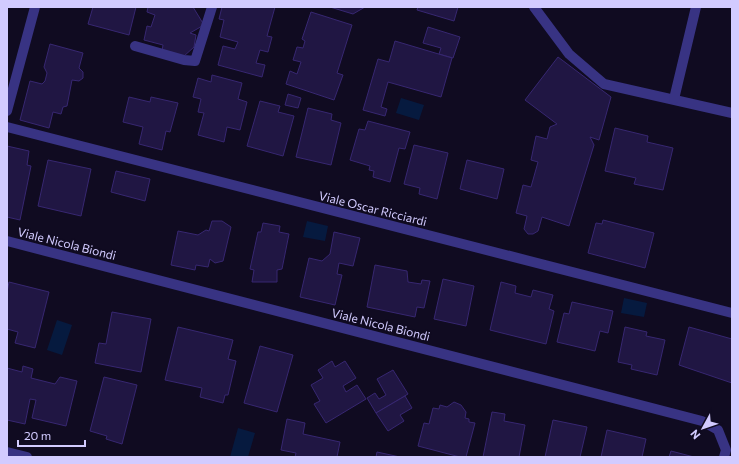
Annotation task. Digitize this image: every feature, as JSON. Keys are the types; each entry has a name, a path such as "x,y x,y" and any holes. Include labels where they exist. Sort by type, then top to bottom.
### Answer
{"street":[{"path":"7,111 35,7"},
{"path":"135,46 184,60 195,61 212,7"},
{"path":"534,7 569,54 604,84 732,113"},
{"path":"674,99 696,7"},
{"name":"Viale Oscar Ricciardi","path":"7,127 732,313"},
{"name":"Viale Nicola Biondi","path":"7,241 702,421 718,430 726,450 724,457"},
{"path":"7,452 27,457"}],"water":[{"path":"401,98 424,105 419,120 396,113"},
{"path":"307,221 328,226 325,241 303,237"},
{"path":"624,298 647,303 644,317 621,313"},
{"path":"57,320 72,325 62,355 47,350"},
{"path":"238,428 255,433 248,457 230,457"}],"building":[{"path":"93,7 136,7 129,35 88,24"},
{"path":"148,7 193,7 204,25 190,33 196,35 194,47 183,57 162,51 163,45 144,40 147,26 151,27 155,15 147,12"},
{"path":"222,7 275,7 267,36 272,37 268,52 260,50 256,63 265,65 262,77 218,65 223,46 235,49 238,42 220,37 224,20 219,19"},
{"path":"330,7 365,7 353,14"},
{"path":"418,7 458,7 454,21 417,10"},
{"path":"311,12 352,25 337,73 343,75 334,100 286,84 290,71 297,74 301,62 293,60 297,47 303,48 305,41 302,39"},
{"path":"428,27 460,37 453,58 439,54 441,48 423,43"},
{"path":"395,41 452,58 441,97 388,82 381,107 387,109 385,116 363,110 378,59 389,62"},
{"path":"50,44 83,53 79,68 83,72 83,78 79,81 72,80 67,106 63,107 61,114 53,112 49,128 20,120 30,81 42,84 45,81 47,73 44,67"},
{"path":"558,57 611,97 599,140 590,137 594,145 569,226 542,217 538,231 533,234 528,234 524,229 527,216 516,213 523,185 531,187 538,162 531,160 536,136 547,139 550,127 557,124 525,100"},
{"path":"212,75 242,83 238,99 247,102 240,130 227,127 224,142 198,135 204,113 198,112 201,99 193,97 198,78 211,82"},
{"path":"288,94 301,98 298,108 285,105"},
{"path":"129,97 150,102 151,97 178,103 170,132 166,131 162,150 139,144 143,127 123,122"},
{"path":"260,101 280,106 278,112 294,116 283,156 247,146"},
{"path":"308,108 332,114 331,120 341,123 331,165 296,157"},
{"path":"368,121 410,132 405,149 399,148 390,182 373,177 374,171 369,170 370,166 350,160 359,129 365,130"},
{"path":"615,128 648,136 647,142 673,148 663,190 634,184 636,178 605,171"},
{"path":"414,145 448,153 437,199 419,194 420,188 404,184"},
{"path":"7,146 29,151 27,165 31,166 20,220 7,217"},
{"path":"48,160 91,169 81,216 38,206"},
{"path":"467,160 504,169 497,199 460,189"},
{"path":"116,171 150,179 145,201 111,192"},
{"path":"603,220 654,233 645,268 588,253 596,223 602,224"},
{"path":"212,221 222,221 231,227 223,261 215,263 210,259 208,267 196,265 195,270 171,265 178,231 198,235 206,230 209,231"},
{"path":"263,223 280,226 279,232 289,234 282,269 277,270 277,282 252,282 254,270 250,269 258,232 261,232"},
{"path":"334,232 360,238 353,266 339,263 337,274 342,275 335,305 300,297 309,258 322,261 330,254"},
{"path":"375,265 407,271 408,282 421,284 422,280 430,281 424,308 417,307 415,317 367,307"},
{"path":"443,279 474,286 466,326 434,319"},
{"path":"9,282 49,292 35,348 15,343 18,332 7,329 7,292"},
{"path":"501,282 516,286 515,293 531,297 533,290 553,295 549,309 554,311 546,344 490,330"},
{"path":"572,302 613,311 608,333 600,331 595,351 557,342 564,313 569,314"},
{"path":"112,312 151,319 141,372 95,363 99,343 106,344"},
{"path":"178,327 233,340 228,359 236,361 228,395 225,395 223,403 200,397 202,388 165,380"},
{"path":"625,327 647,332 646,336 665,340 657,375 631,369 632,365 618,362"},
{"path":"689,327 732,339 732,383 679,365"},
{"path":"260,346 293,355 277,412 244,403"},
{"path":"332,361 335,367 345,361 356,378 343,386 346,392 357,385 366,399 326,423 314,404 320,401 311,385 323,378 318,370"},
{"path":"23,366 33,369 31,378 55,384 60,377 77,381 66,426 32,418 36,400 30,399 25,424 7,420 7,368 22,372"},
{"path":"393,370 408,394 376,413 367,398 375,393 379,399 386,395 377,379"},
{"path":"104,377 137,385 122,444 106,439 107,436 90,431"},
{"path":"405,396 412,408 400,415 404,421 388,431 376,413"},
{"path":"454,402 461,405 466,412 465,418 469,419 469,422 475,423 466,457 460,457 418,446 424,423 429,424 433,408 439,409 440,405 447,407"},
{"path":"492,412 505,414 504,421 525,425 519,457 483,457"},
{"path":"287,419 305,423 303,434 340,442 337,457 295,457 296,453 281,450"},
{"path":"553,420 587,427 580,457 545,457"},
{"path":"607,430 646,439 642,457 601,457"},
{"path":"671,451 694,457 669,457"},
{"path":"377,452 400,457 376,457"}]}
